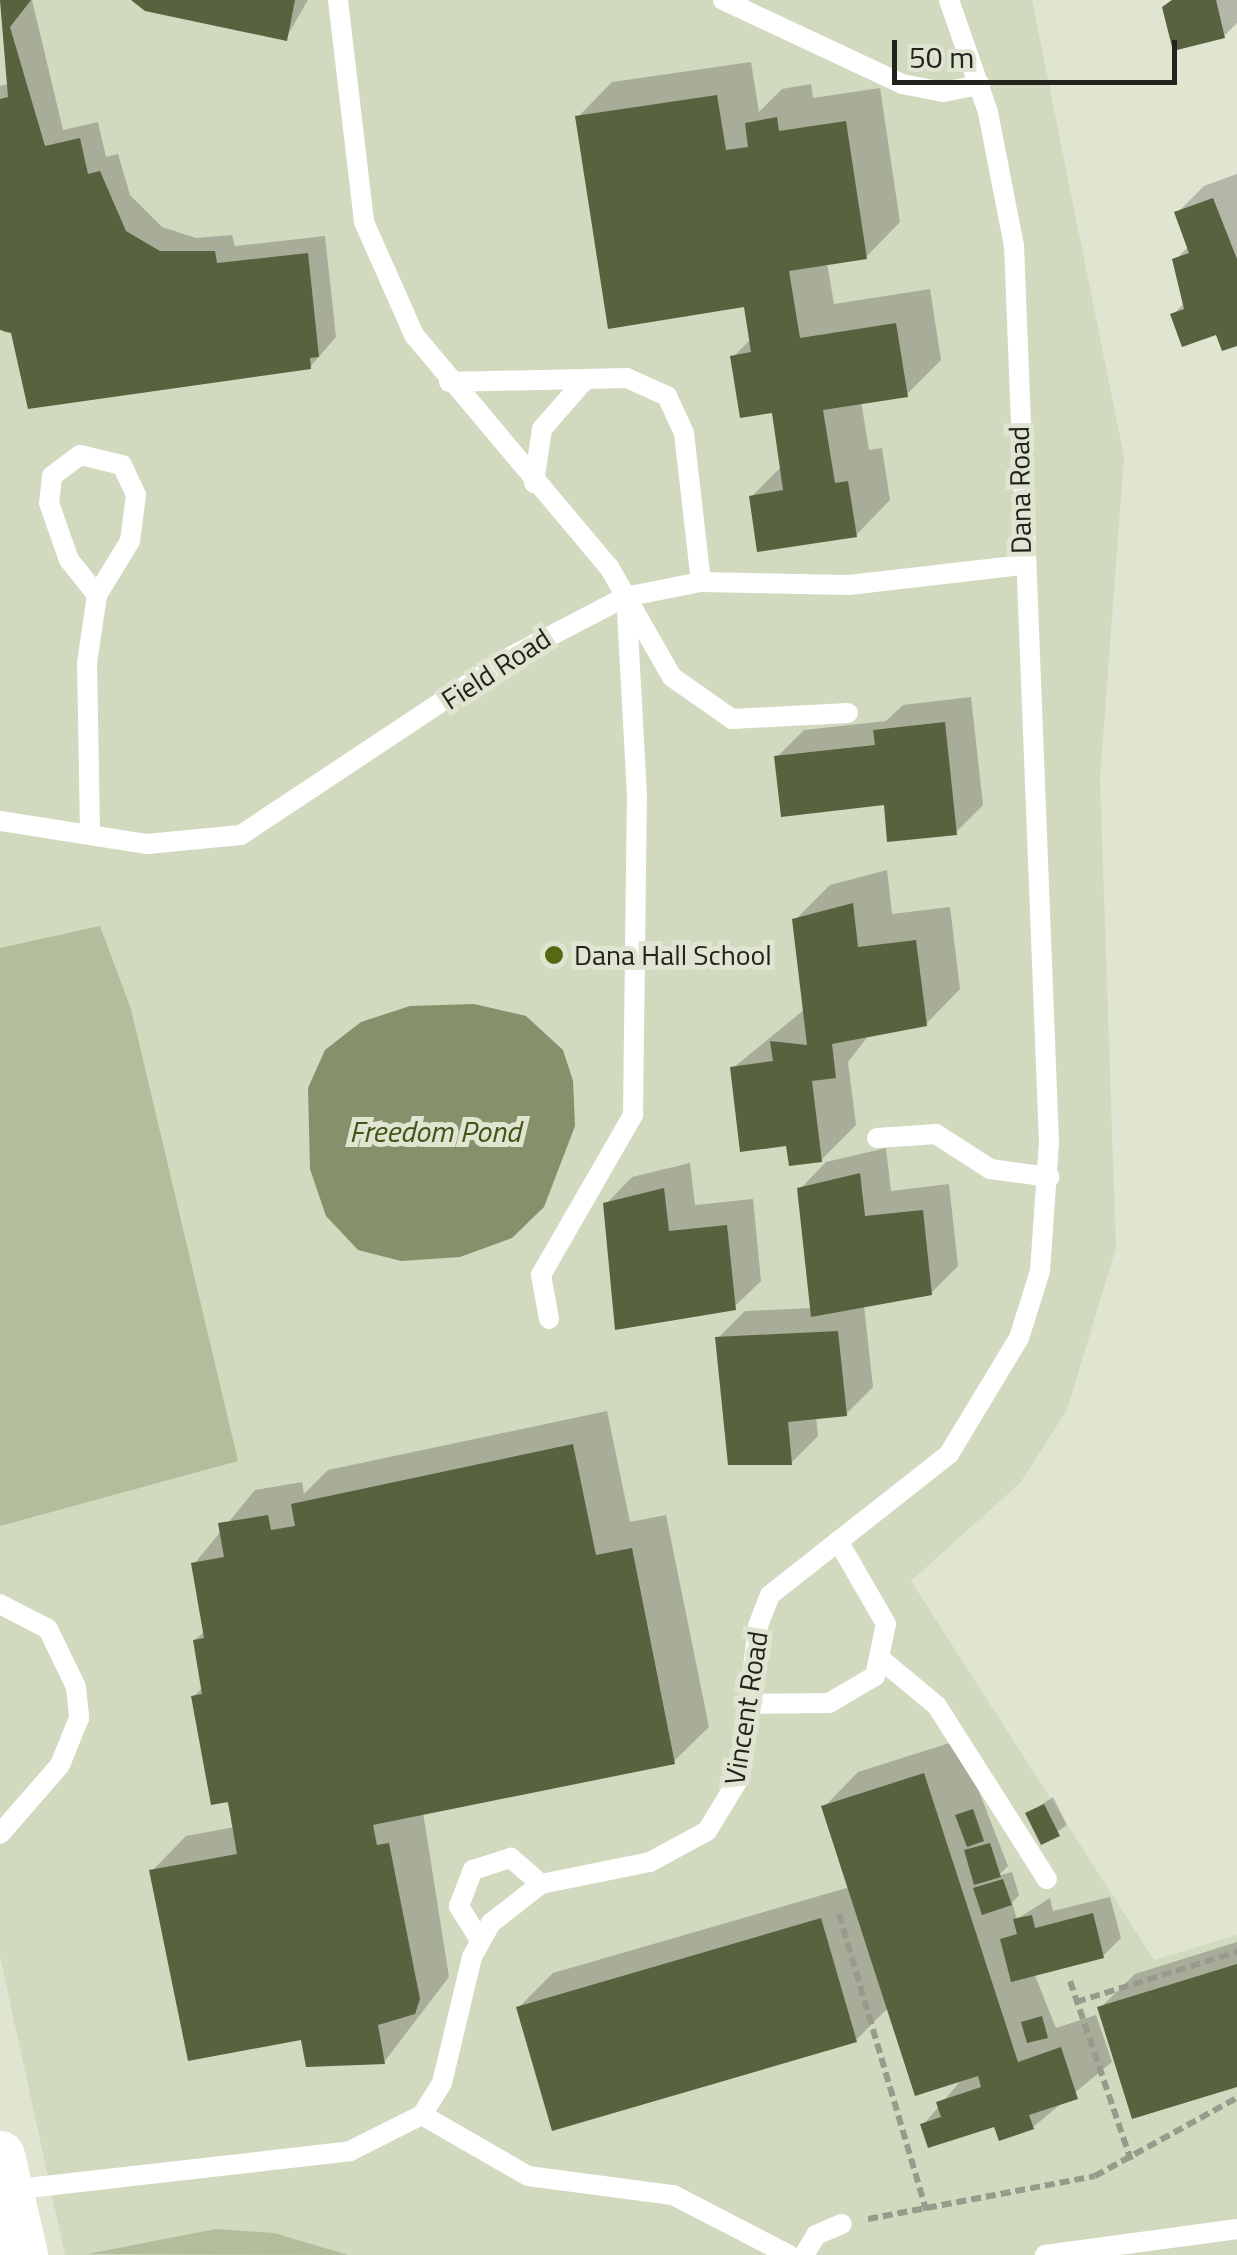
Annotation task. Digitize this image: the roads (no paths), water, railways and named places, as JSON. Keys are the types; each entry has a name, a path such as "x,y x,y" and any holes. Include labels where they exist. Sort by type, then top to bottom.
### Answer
{"street":[{"path":"4,2173 23,2255"}],"lane":[{"path":"338,0 371,249 397,310 449,382 625,597 658,664 720,714 848,712"},
{"path":"724,0 902,84 943,92 980,85"},
{"name":"Dana Road","path":"950,0 980,85 1014,246 1022,565 1049,1177"},
{"path":"449,382 642,380 675,407 701,582"},
{"path":"534,483 542,430 585,381"},
{"path":"90,832 82,730 97,595 130,541 136,495 114,459 80,455 52,476 49,503 69,560 97,595"},
{"name":"Field Road","path":"0,821 90,832 147,844 241,835 520,650 625,597 701,582 849,585 1022,565"},
{"path":"549,1319 541,1275 633,1116 637,796 625,597"},
{"path":"877,1138 936,1134 990,1169 1049,1177"},
{"name":"Vincent Road","path":"541,1884 650,1862 708,1831 740,1778 749,1704 770,1595 949,1454 991,1396 1040,1271 1049,1177"},
{"path":"749,1704 829,1702 864,1687 883,1661 880,1606 838,1541"},
{"path":"0,1604 48,1629 72,1674 79,1718 60,1765 0,1834"},
{"path":"883,1661 937,1706 1047,1879"},
{"path":"4,2173 350,2150 422,2115 442,2082 480,1940 541,1884 511,1858 473,1870 459,1906 480,1940"},
{"path":"422,2115 528,2176 673,2196 788,2255"},
{"path":"804,2255 816,2235 842,2224"},
{"path":"1046,2255 1237,2229"}],"water":[{"name":"Freedom Pond","path":"474,1004 526,1016 563,1050 573,1081 575,1126 544,1207 512,1238 460,1257 401,1261 358,1250 326,1216 310,1169 308,1088 325,1050 361,1022 410,1006"}],"place":[{"name":"Dana Hall School","path":"554,955"}]}
